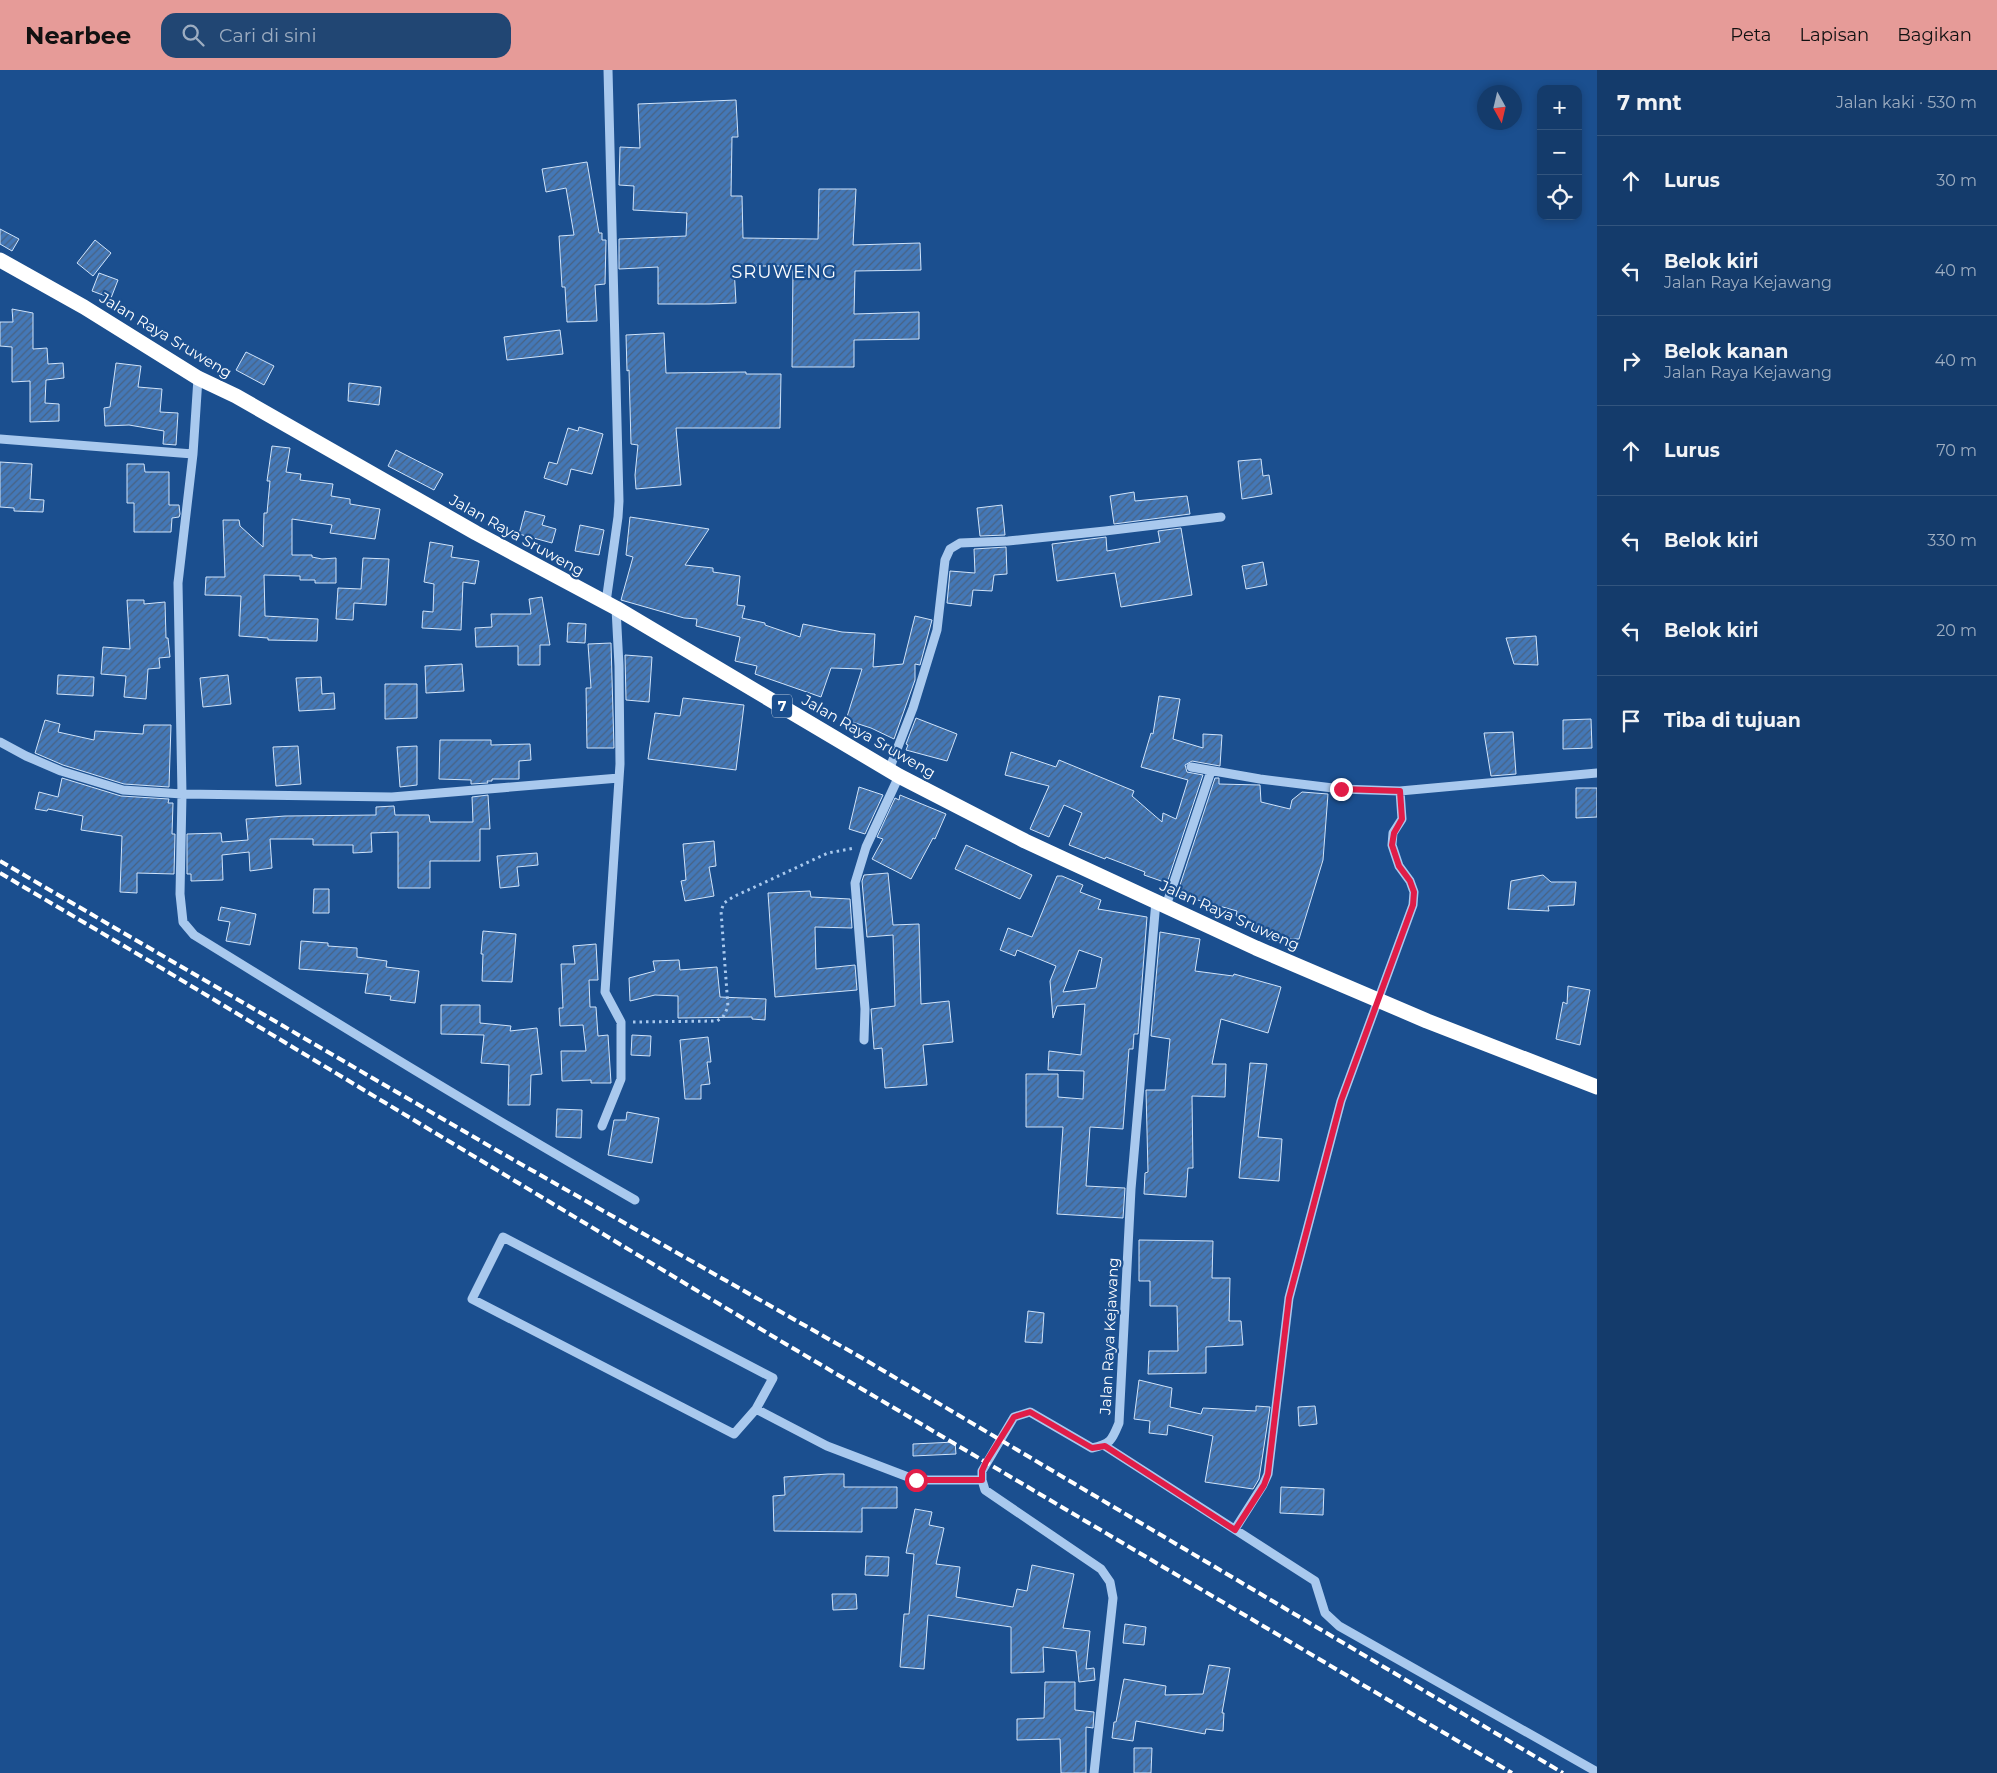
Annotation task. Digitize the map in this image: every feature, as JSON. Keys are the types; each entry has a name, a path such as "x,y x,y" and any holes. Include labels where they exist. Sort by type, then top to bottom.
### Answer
{"highway":[{"name":"Jalan Raya Sruweng","path":"0,260 84,307 198,378 236,396 534,566 611,605 894,773 1025,841 1256,948 1377,1000 1597,1087"}],"street":[{"path":"602,1126 621,1079 621,1022 605,992 619,778 619,666 611,605 619,500 608,70"},
{"path":"198,378 193,454 178,583 182,794 180,894 183,922 194,935 524,1137 635,1200"},
{"path":"0,439 193,454"},
{"path":"864,1040 865,1009 855,883 866,847 894,773 937,630 945,560 950,549 960,543 1105,531 1221,517"},
{"path":"0,742 60,771 123,790 182,794 392,797 619,778"},
{"path":"1191,767 1341,789 1400,791 1597,773"},
{"name":"Jalan Raya Kejawang","path":"1105,1446 1113,1438 1118,1423 1130,1189 1161,904 1211,771"},
{"path":"1235,1530 1264,1485 1268,1474 1289,1298 1341,1101 1413,905 1414,892 1410,881 1399,866 1392,845 1394,833 1402,819 1400,791"},
{"path":"503,1237 773,1378 756,1409 734,1434 472,1299 503,1237"},
{"path":"756,1409 827,1446 916,1480 982,1480"},
{"path":"1094,1773 1113,1598 1110,1582 1101,1569 985,1490 982,1480 982,1471 986,1462 1014,1417 1030,1412 1092,1448 1105,1446 1315,1581 1325,1613 1338,1626 1597,1772"}],"path":[{"path":"621,1022 717,1021 723,1018 728,1007 721,925 721,910 724,903 734,896 828,853 866,847"}],"building":[{"path":"736,100 738,137 732,137 731,196 742,196 743,238 818,239 819,189 856,189 853,245 920,243 921,270 855,271 854,314 919,312 919,339 854,340 854,367 792,367 793,266 734,267 736,303 709,304 658,304 658,267 619,269 619,239 686,236 687,213 633,210 634,186 619,185 620,147 640,148 638,104"},
{"path":"587,162 599,233 602,233 602,240 606,240 605,284 595,285 597,321 567,322 565,287 562,287 559,236 574,235 566,188 546,192 542,169"},
{"path":"0,229 19,239 12,251 0,244"},
{"path":"95,240 111,253 93,276 77,263"},
{"path":"99,273 118,280 111,298 92,291"},
{"path":"12,309 33,313 33,349 47,348 48,364 63,363 64,378 46,380 45,403 59,404 59,421 30,422 30,381 12,382 12,347 0,346 0,322 13,322"},
{"path":"560,330 563,354 507,360 504,337"},
{"path":"664,333 666,373 746,372 746,374 781,374 780,428 676,428 681,485 636,489 635,475 638,445 631,444 626,335"},
{"path":"246,352 274,366 264,385 236,370"},
{"path":"116,363 141,366 138,387 162,389 160,412 178,413 176,445 163,444 164,431 129,425 105,426 104,408 110,407"},
{"path":"349,383 381,387 379,405 348,401"},
{"path":"579,427 603,434 592,474 571,469 567,485 544,478 549,462 557,464 568,428 578,431"},
{"path":"272,446 290,448 286,472 301,474 300,480 333,484 331,496 350,499 350,504 380,509 375,539 330,533 332,525 292,519 292,555 312,555 312,557 322,559 336,558 336,583 315,583 315,580 300,580 300,576 264,575 265,616 318,619 317,641 268,640 268,638 239,636 241,596 205,595 206,577 225,577 223,520 239,520 240,526 263,547 264,513 267,513 270,481 267,481"},
{"path":"396,450 443,474 434,490 388,466"},
{"path":"1261,459 1263,476 1269,475 1272,494 1242,499 1238,461"},
{"path":"0,462 32,464 30,499 44,500 43,512 14,511 14,508 0,507"},
{"path":"127,464 144,464 145,472 169,472 169,505 179,505 180,514 179,517 172,518 171,532 134,532 134,503 127,503"},
{"path":"1134,492 1135,501 1187,496 1190,514 1114,524 1110,496"},
{"path":"1002,505 1005,535 980,536 977,508"},
{"path":"525,511 545,516 542,525 556,529 552,543 519,534"},
{"path":"630,517 709,529 685,565 713,568 713,572 740,576 737,605 745,606 742,618 765,623 765,625 800,637 803,624 842,632 875,634 873,667 903,664 915,616 932,620 920,665 915,664 915,680 894,739 871,728 846,720 862,669 831,668 821,697 755,674 757,666 735,661 740,637 696,626 697,619 684,618 621,600 633,557 626,555"},
{"path":"580,525 604,530 599,555 575,551"},
{"path":"1181,528 1192,595 1121,607 1115,573 1057,581 1052,544 1106,537 1107,551 1160,542 1158,531"},
{"path":"430,542 453,546 451,557 479,561 475,584 463,582 461,630 422,628 423,611 433,612 434,584 424,582"},
{"path":"1006,547 1007,574 994,575 992,591 973,590 971,606 947,603 950,571 975,573 974,549"},
{"path":"363,558 389,559 386,605 354,603 353,620 336,619 338,588 361,589"},
{"path":"1263,562 1267,585 1246,589 1242,566"},
{"path":"542,597 550,645 540,645 540,665 518,665 518,646 476,647 475,628 492,627 491,614 531,614 529,599"},
{"path":"127,600 144,600 144,604 165,602 166,638 168,638 170,657 159,658 160,668 148,669 146,699 124,697 126,676 101,674 103,647 130,649"},
{"path":"568,623 586,624 585,643 567,642"},
{"path":"1536,636 1538,665 1514,664 1506,638"},
{"path":"611,643 614,748 587,748 586,688 591,688 588,644"},
{"path":"625,655 652,657 649,702 626,700"},
{"path":"462,664 464,691 426,693 425,666"},
{"path":"58,675 94,677 93,696 57,694"},
{"path":"228,675 231,704 203,707 200,678"},
{"path":"321,677 322,694 334,693 335,709 299,711 296,678"},
{"path":"385,684 417,684 417,718 385,719"},
{"path":"1159,696 1180,699 1173,739 1203,748 1203,734 1222,735 1220,766 1192,761 1185,765 1187,772 1203,775 1167,883 1144,875 1145,872 1069,845 1082,813 1064,805 1049,837 1030,829 1049,786 1005,775 1011,752 1056,767 1059,760 1134,791 1132,796 1162,822 1163,813 1176,819 1188,780 1141,767 1151,733 1153,734"},
{"path":"683,698 744,705 736,770 648,759 655,713 680,716"},
{"path":"916,718 957,734 947,761 906,750 908,745 906,744"},
{"path":"1591,719 1592,748 1563,749 1563,720"},
{"path":"45,720 60,724 58,732 94,740 95,731 143,734 144,725 171,725 169,787 124,784 63,765 35,753"},
{"path":"1513,732 1516,774 1491,776 1484,733"},
{"path":"440,740 491,740 491,745 530,744 531,760 519,761 519,779 492,779 492,781 487,781 488,783 471,784 471,780 439,779"},
{"path":"298,746 301,784 276,786 273,747"},
{"path":"417,746 417,785 400,787 397,747"},
{"path":"62,778 121,796 169,799 168,803 173,803 172,834 175,834 174,874 137,873 137,893 120,892 122,836 81,830 83,816 48,809 47,811 35,809 39,792 58,797"},
{"path":"1215,778 1219,778 1219,784 1260,785 1261,802 1290,809 1292,800 1302,792 1328,794 1323,860 1299,939 1267,939 1236,916 1237,911 1180,895 1182,889 1179,888"},
{"path":"859,787 883,795 865,834 849,829"},
{"path":"1576,788 1597,788 1597,817 1576,818"},
{"path":"488,795 490,829 480,829 480,861 430,861 430,888 398,888 398,832 371,833 372,852 353,853 353,845 313,845 313,839 270,839 272,868 250,871 249,852 222,855 223,880 191,881 191,874 187,874 187,834 221,833 222,842 248,840 246,819 285,816 376,815 376,807 394,806 395,815 429,815 430,822 473,822 472,797"},
{"path":"900,795 946,814 935,839 933,838 911,879 872,859 883,839 877,837 895,798 899,800"},
{"path":"714,841 716,866 709,867 714,896 685,901 681,881 686,880 683,844"},
{"path":"966,845 1032,875 1020,899 955,869"},
{"path":"537,853 538,865 517,867 519,886 500,888 497,856"},
{"path":"888,873 893,925 919,924 921,1004 949,1001 953,1042 923,1045 927,1085 885,1088 882,1048 874,1049 871,1009 895,1006 893,935 867,937 862,881 864,875"},
{"path":"1543,875 1551,882 1576,882 1574,905 1548,906 1549,911 1508,909 1511,881"},
{"path":"1057,876 1062,876 1083,885 1080,892 1101,900 1098,909 1147,917 1138,1034 1134,1034 1133,1049 1129,1049 1123,1129 1090,1127 1086,1186 1125,1188 1123,1218 1057,1214 1063,1127 1026,1127 1026,1074 1058,1074 1058,1097 1083,1099 1084,1071 1048,1070 1049,1051 1081,1055 1085,1004 1057,1006 1053,1018 1050,981 1056,966 1017,950 1015,956 1000,950 1008,928 1032,937","holes":["1079,950 1102,958 1096,988 1063,992"]},
{"path":"314,889 329,889 329,913 313,913"},
{"path":"810,891 811,897 850,899 852,928 815,927 816,969 855,965 857,990 775,997 768,893"},
{"path":"221,907 256,914 250,945 226,941 230,922 218,920"},
{"path":"483,931 516,934 512,982 482,981 483,954 481,954"},
{"path":"1160,932 1200,939 1195,971 1233,976 1234,974 1281,987 1268,1033 1221,1019 1212,1064 1226,1064 1225,1097 1192,1096 1193,1168 1188,1168 1186,1197 1144,1194 1145,1173 1148,1172 1146,1090 1165,1090 1170,1039 1151,1036"},
{"path":"301,941 328,943 328,946 357,948 357,957 387,961 386,967 419,971 415,1003 390,1000 391,996 365,993 368,974 299,969"},
{"path":"596,944 598,980 589,980 590,1007 596,1007 598,1036 608,1035 611,1083 591,1083 591,1080 562,1081 561,1051 586,1051 583,1025 560,1026 559,1008 563,1008 561,964 575,964 573,946"},
{"path":"679,960 680,970 717,967 720,997 766,999 765,1020 752,1019 752,1017 678,1018 678,996 655,995 630,1001 629,978 655,971 653,961"},
{"path":"1568,986 1590,990 1580,1045 1556,1039 1563,1002 1567,1004"},
{"path":"441,1005 480,1005 480,1023 511,1026 510,1031 537,1028 542,1074 531,1075 530,1105 508,1105 509,1065 481,1063 484,1035 441,1034"},
{"path":"632,1035 651,1036 650,1056 631,1055"},
{"path":"708,1037 711,1062 707,1062 710,1084 701,1085 701,1099 685,1099 680,1040"},
{"path":"1250,1063 1267,1064 1258,1137 1282,1139 1279,1181 1239,1178"},
{"path":"557,1109 582,1110 581,1138 556,1137"},
{"path":"627,1112 659,1118 652,1163 608,1155 614,1120 626,1120"},
{"path":"1139,1240 1213,1241 1212,1278 1230,1278 1229,1321 1241,1321 1243,1345 1206,1347 1206,1373 1148,1374 1149,1351 1178,1351 1177,1306 1150,1306 1150,1281 1139,1281"},
{"path":"1028,1311 1044,1313 1042,1343 1025,1342"},
{"path":"1139,1380 1172,1388 1170,1407 1201,1414 1203,1408 1256,1411 1256,1406 1270,1407 1259,1479 1253,1489 1205,1482 1213,1436 1168,1425 1167,1435 1149,1433 1150,1421 1134,1419"},
{"path":"1315,1406 1317,1424 1299,1426 1298,1407"},
{"path":"955,1442 956,1454 913,1456 913,1444"},
{"path":"844,1474 844,1487 897,1487 897,1508 862,1508 862,1532 774,1531 773,1496 785,1495 784,1477"},
{"path":"1281,1487 1324,1489 1323,1515 1280,1513"},
{"path":"915,1509 932,1512 929,1525 944,1528 936,1564 960,1567 956,1597 1013,1607 1017,1589 1027,1591 1032,1565 1074,1574 1063,1628 1090,1631 1086,1669 1094,1668 1095,1680 1079,1682 1076,1651 1043,1647 1044,1672 1011,1673 1011,1627 928,1615 924,1669 900,1667 904,1614 909,1614 914,1554 906,1553"},
{"path":"866,1556 889,1557 888,1576 865,1575"},
{"path":"832,1594 856,1594 857,1609 833,1610"},
{"path":"1125,1624 1146,1627 1144,1645 1123,1643"},
{"path":"1209,1665 1230,1668 1222,1713 1224,1713 1223,1731 1206,1729 1205,1734 1136,1721 1133,1741 1112,1738 1124,1679 1166,1686 1165,1695 1203,1694"},
{"path":"1045,1682 1075,1682 1075,1710 1094,1712 1093,1728 1086,1727 1086,1773 1061,1773 1060,1739 1017,1740 1017,1719 1044,1718"},
{"path":"1134,1748 1152,1748 1151,1773 1134,1773"}],"railway":[{"path":"0,861 491,1147 862,1358 1563,1773"},
{"path":"0,873 779,1340 1512,1773"}],"district":[{"name":"SRUWENG","path":"784,272"}],"route":[{"path":"916,1480 982,1480 982,1471 986,1462 1014,1417 1030,1412 1092,1448 1105,1446 1235,1530 1264,1485 1268,1474 1274,1409 1289,1298 1341,1101 1413,905 1414,892 1410,881 1399,866 1392,845 1394,833 1402,819 1400,791 1341,789"}]}
